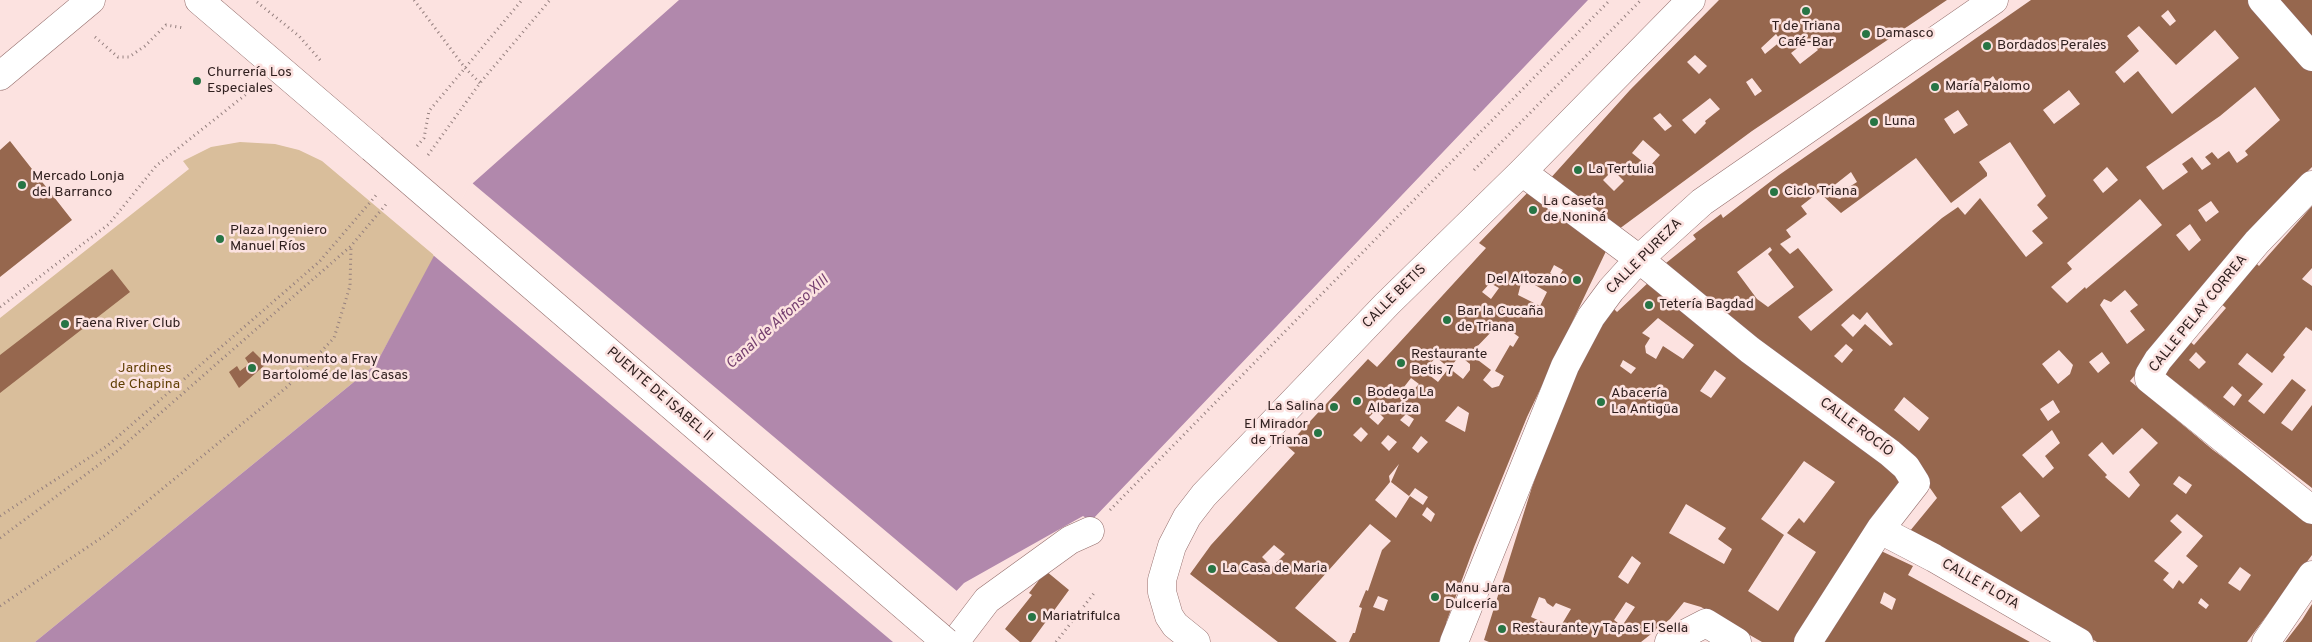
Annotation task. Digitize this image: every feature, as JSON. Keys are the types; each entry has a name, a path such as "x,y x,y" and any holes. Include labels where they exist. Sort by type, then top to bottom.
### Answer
{"street":[{"path":"0,76 91,0"},
{"name":"PUENTE DE ISABEL II","path":"199,0 946,642"},
{"name":"CALLE BETIS","path":"1196,642 1175,625 1165,607 1162,580 1172,546 1187,517 1198,502 1387,304 1522,172 1691,0"},
{"name":"CALLE PUREZA","path":"1457,641 1565,366 1591,316 1611,290 1639,259 1702,202 1994,0"},
{"path":"2262,0 2312,57"},
{"path":"1522,172 1639,259"},
{"name":"CALLE PELAY CORREA","path":"2312,185 2257,242 2158,360 2149,375 2149,379 2312,510"},
{"name":"CALLE ROCÍO","path":"1639,259 1750,350 1890,453 1906,467 1916,483 1881,528 1808,642"},
{"name":"CALLE FLOTA","path":"1881,528 1888,534 1934,558 2080,642"},
{"path":"955,642 987,600 1070,540 1090,531"},
{"path":"2266,642 2312,575"},
{"path":"1669,642 1706,623 1737,642"}],"path":[{"path":"414,0 465,68 480,83"},
{"path":"424,138 429,111 522,0"},
{"path":"426,157 480,83 550,0"},
{"path":"1090,531 1610,0"},
{"path":"1474,170 1641,0"},
{"path":"111,52 118,57 128,57 145,46 166,25 186,29 191,33"},
{"path":"0,307 109,224 156,166 260,83"},
{"path":"0,538 116,452 352,246 389,201"},
{"path":"0,516 107,446 319,262 371,202"},
{"path":"0,606 107,534 287,387 334,338 350,286 352,246"},
{"path":"1056,642 1095,592"}],"green space":[{"name":"Jardines de Chapina","path":"240,142 275,144 299,150 322,161 435,256 376,364 35,642 0,642 0,318 189,169 183,161 211,147"}],"water":[{"name":"Canal de Alfonso XIII","path":"679,0 1588,0 1091,521 1083,516 964,583 908,642 35,642 376,364 473,183"}],"pier":[{"path":"471,182 958,592 912,642 893,642 433,255"}],"building":[{"path":"1719,0 1947,0 1752,131 1615,232 1548,181 1630,90","holes":["1776,34 1781,41 1765,54 1761,48","1809,39 1818,50 1800,64 1791,53","1695,55 1707,66 1699,74 1687,62","1752,78 1762,91 1755,96 1746,82","1710,98 1720,109 1705,121 1706,123 1695,134 1682,120","1660,113 1672,126 1665,131 1653,118","1643,140 1660,155 1649,167 1632,153","1613,170 1624,181 1614,191 1603,180"]},
{"path":"2031,0 2251,0 2312,70 2312,167 2280,199 2130,381 2213,450 2312,523 2312,555 2247,642 2097,642 1981,572 1905,537 1937,498 1918,471 1661,267 1696,239 1693,235 1721,214 1723,218 1779,175","holes":["2168,10 2176,21 2170,26 2161,16","2139,26 2176,65 2215,30 2239,58 2172,114 2138,71 2124,83 2115,72 2139,51 2127,36","1993,76 2000,87 1993,93 1986,82","2255,87 2280,120 2245,151 2248,155 2237,163 2229,151 2218,159 2212,152 2205,157 2211,164 2202,170 2192,157 2182,164 2188,172 2163,190 2146,167 2220,116","2069,90 2080,104 2054,124 2043,110","1958,110 1968,125 1954,134 1944,119","2010,142 2046,196 2037,205 2048,218 2032,231 2043,243 2026,257 1980,198 1965,215 1958,207 1942,218 1811,331 1798,317 1833,290 1798,248 1790,254 1780,244 1791,237 1786,230 1807,214 1801,206 1819,192 1841,213 1916,158 1951,203 1987,176 1979,162","2107,167 2118,180 2103,193 2093,180","1851,172 1857,182 1846,189 1848,192 1840,199 1833,197 1827,191","2140,199 2162,225 2067,303 2051,287 2072,269 2067,263","2211,201 2219,212 2206,222 2198,210","2190,224 2201,240 2189,251 2176,235","1770,247 1772,250 1768,254 1794,287 1768,307 1757,299 1737,272","2125,290 2138,305 2130,311 2145,330 2127,344 2100,305 2104,299 2111,302","1867,312 1893,344 1890,346 1865,324 1853,337 1841,325 1853,314 1860,320","1846,344 1853,350 1842,363 1834,356","2059,350 2073,365 2070,374 2058,384 2042,364","2102,352 2110,363 2098,373 2089,362","1904,397 1929,418 1919,431 1894,410","2053,400 2060,412 2048,421 2040,409","2142,428 2158,443 2129,472 2140,485 2129,498 2105,477 2107,475 2088,455 2102,442 2113,455","2052,430 2060,443 2045,456 2054,468 2043,478 2022,455","2179,476 2192,485 2186,494 2173,484","2020,492 2040,516 2021,532 2001,507","2177,514 2203,536 2186,556 2198,566 2183,584 2179,580 2173,589 2163,580 2169,573 2154,561 2182,532 2170,521","2240,567 2251,575 2240,591 2228,583","2201,598 2209,605 2206,609 2198,603"]},
{"path":"2271,0 2312,0 2312,45"},
{"name":"Mercado Lonja del Barranco","path":"10,141 72,220 0,277 0,150"},
{"path":"1532,188 1608,247 1527,417 1474,547 1439,642 1349,642 1353,633 1355,633 1362,608 1359,607 1366,590 1368,591 1382,550 1391,541 1370,524 1295,608 1337,642 1278,642 1190,574 1211,545 1295,453 1287,446 1368,359 1377,367 1486,248 1479,243","holes":["1554,265 1563,270 1558,278 1550,273","1490,283 1499,288 1491,299 1482,292","1521,283 1535,285 1547,292 1540,306 1518,295","1504,326 1519,337 1513,347 1510,345 1495,371 1504,376 1499,386 1492,388 1483,380 1491,370 1470,354 1495,328 1500,332","1460,356 1470,364 1470,370 1463,379 1449,368","1436,357 1449,368 1438,382 1424,371","1411,378 1419,384 1411,393 1404,387","1458,406 1469,413 1465,432 1445,421","1376,410 1384,418 1378,425 1369,417","1406,414 1414,419 1409,427 1400,420","1361,427 1368,434 1361,442 1353,435","1388,435 1397,442 1389,451 1381,443","1421,436 1428,442 1418,453 1412,448","1399,464 1391,482 1409,496 1415,488 1428,497 1423,505 1410,496 1396,518 1375,500 1390,482 1389,476","1427,507 1435,514 1431,522 1422,515","1274,545 1285,554 1272,567 1262,557","1378,596 1388,600 1384,611 1373,607"]},
{"path":"2312,206 2312,268 2302,279 2312,286 2312,331 2306,327 2283,355 2285,357 2272,373 2247,353 2238,364 2263,384 2248,401 2264,414 2292,379 2306,390 2281,423 2292,431 2312,405 2312,488 2161,371 2187,339 2194,345 2226,308 2218,301 2253,260 2259,266","holes":["2196,352 2206,362 2199,369 2189,360","2232,386 2242,395 2234,406 2223,397"]},
{"name":"Faena River Club","path":"112,269 130,292 0,393 0,355"},
{"path":"1650,281 1906,479 1798,642 1762,642 1701,607 1684,602 1670,619 1641,642 1489,642 1484,640 1532,487 1578,360 1613,308 1617,312","holes":["1658,318 1694,345 1683,359 1663,346 1656,359 1646,353 1645,346 1650,338 1642,333","1623,360 1636,368 1631,374 1620,366","1715,370 1726,378 1711,398 1700,391","1804,461 1835,482 1804,523 1799,518 1787,533 1816,552 1778,611 1748,591 1784,535 1761,519","1686,504 1726,528 1718,539 1732,549 1724,564 1669,533","1632,556 1641,563 1628,584 1618,577","1539,597 1545,599 1553,607 1556,603 1571,609 1559,629 1531,617","1626,602 1635,607 1622,626 1614,620"]},
{"name":"Monumento a Fray Bartolomé de las Casas","path":"253,351 266,364 239,388 229,372 237,366 240,371 249,364 245,358"},
{"path":"1879,550 1913,566 1908,575 2030,642 1810,642","holes":["1884,592 1896,599 1892,610 1880,603"]},
{"path":"1046,571 1069,590 1031,642 1020,642 1005,629 1032,595 1029,593"},
{"path":"2312,604 2312,642 2285,642 2302,620"}],"place":[{"name":"T de Triana Café-Bar","path":"1806,11"},
{"name":"Damasco","path":"1866,34"},
{"name":"Bordados Perales","path":"1987,46"},
{"name":"Churrería Los Especiales","path":"197,81"},
{"name":"María Palomo","path":"1935,87"},
{"name":"Luna","path":"1874,122"},
{"name":"La Tertulia","path":"1578,170"},
{"name":"Mercado Lonja del Barranco","path":"22,185"},
{"name":"Ciclo Triana","path":"1774,192"},
{"name":"La Caseta de Noniná","path":"1533,210"},
{"name":"Plaza Ingeniero Manuel Ríos","path":"220,239"},
{"name":"Del Altozano","path":"1577,280"},
{"name":"Tetería Bagdad","path":"1649,305"},
{"name":"Bar la Cucaña de Triana","path":"1447,320"},
{"name":"Faena River Club","path":"65,324"},
{"name":"Restaurante Betis 7","path":"1401,363"},
{"name":"Monumento a Fray Bartolomé de las Casas","path":"252,368"},
{"name":"Bodega La Albariza","path":"1357,401"},
{"name":"Abacería La Antigüa","path":"1601,402"},
{"name":"La Salina","path":"1334,407"},
{"name":"El Mirador de Triana","path":"1318,433"},
{"name":"La Casa de Maria","path":"1212,569"},
{"name":"Manu Jara Dulcería","path":"1435,597"},
{"name":"Mariatrifulca","path":"1032,617"},
{"name":"Restaurante y Tapas El Sella","path":"1502,629"}]}
